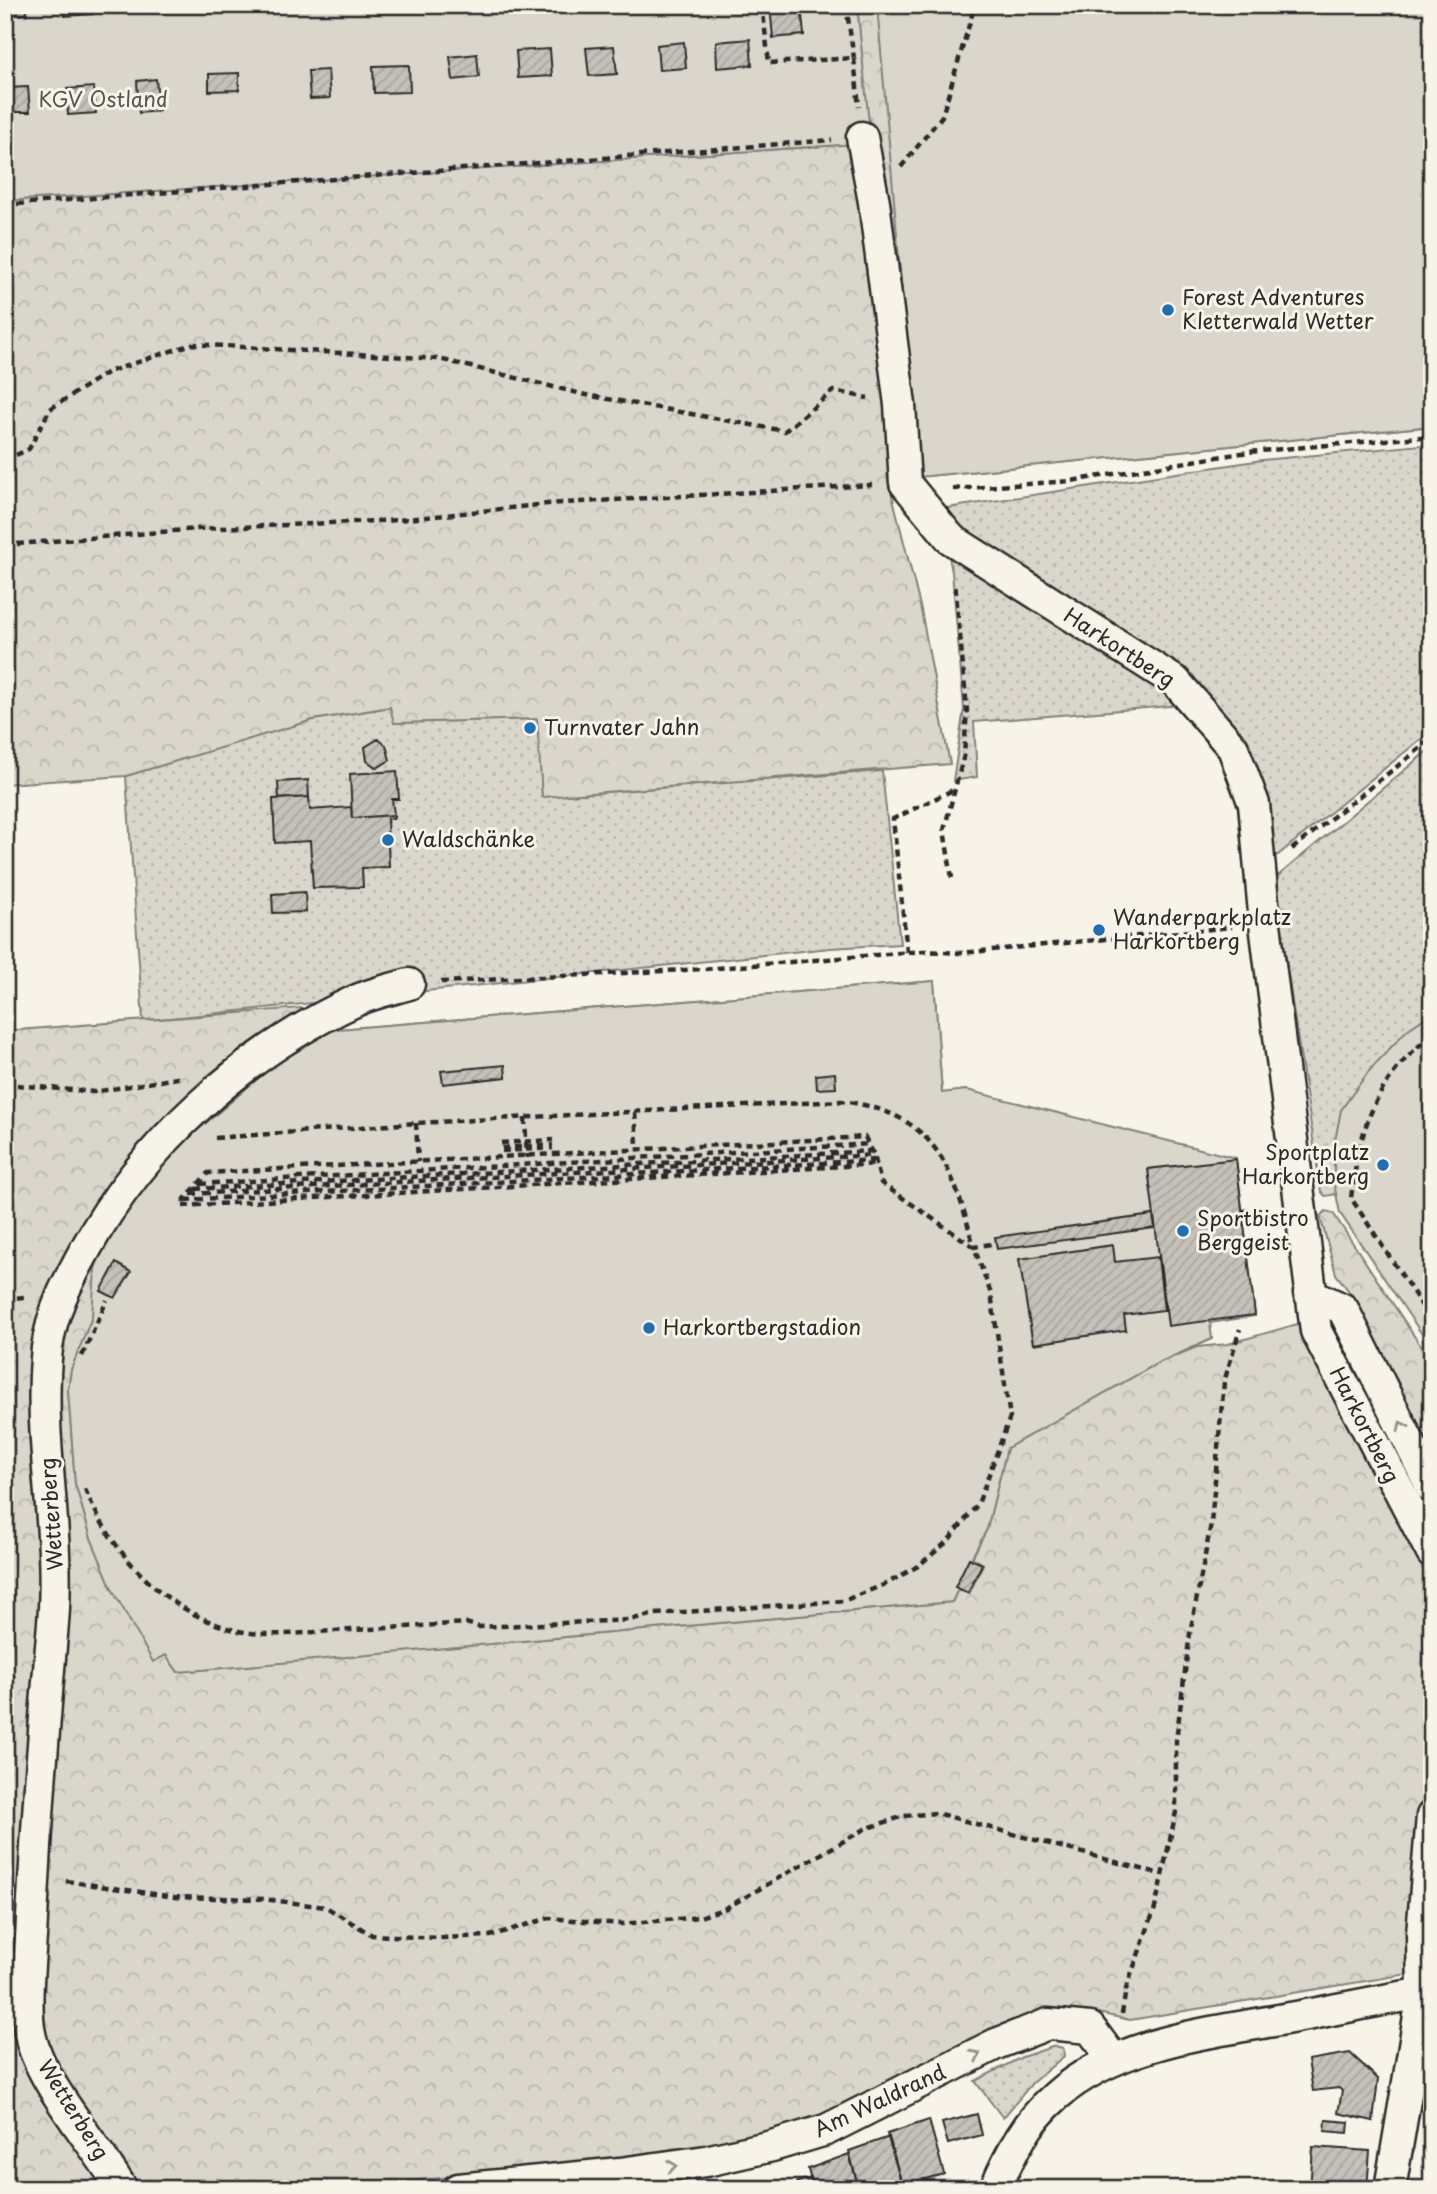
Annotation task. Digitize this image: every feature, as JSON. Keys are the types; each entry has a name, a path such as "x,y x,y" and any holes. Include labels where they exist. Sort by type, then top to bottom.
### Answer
{"street":[{"path":"862,138 874,202 900,405 905,483"},
{"name":"Harkortberg","path":"905,483 951,538 1176,682 1233,748 1254,804 1265,924 1316,1331 1432,1553"},
{"name":"Wetterberg","path":"122,2189 54,2088 31,2038 29,1987 34,1876 56,1581 45,1396 52,1317 107,1208 144,1162 213,1094 263,1056 317,1022 357,1000 409,984"},
{"name":"Harkortberg","path":"1310,1293 1343,1309 1432,1488"},
{"path":"1390,2189 1429,1988 1422,1934 1432,1816"},
{"path":"995,2189 1008,2158 1029,2125 1057,2095 1114,2060 1180,2039 1429,1988"},
{"name":"Am Waldrand","path":"458,2189 620,2174 706,2161 772,2146 826,2130 996,2044 1048,2024 1090,2028 1114,2060"}],"path":[{"path":"762,5 769,63 854,58"},
{"path":"5,205 862,138 846,5"},
{"path":"874,202 942,116 975,5"},
{"path":"5,460 29,449 50,409 108,372 192,344 439,359 586,394 785,431 834,391 900,405"},
{"path":"5,545 197,529 385,521 547,504 703,498 905,483 935,490 1071,481 1248,452 1432,436"},
{"path":"951,538 967,709 964,755 944,830 952,878"},
{"path":"1260,872 1432,739"},
{"path":"906,952 893,819 954,790"},
{"path":"409,984 705,969 906,952 961,953 1265,924"},
{"path":"1432,1035 1390,1076 1372,1104 1358,1146 1351,1198 1432,1321"},
{"path":"5,1084 94,1092 173,1076 232,1080"},
{"path":"84,1486 97,1518 120,1553 150,1584 197,1615 232,1629 272,1635 466,1623 479,1628 629,1620 656,1614 843,1601 886,1584 918,1566 947,1542 978,1504 998,1454 1010,1417 1008,1393 991,1294 974,1247 960,1195 946,1160 923,1134 872,1105 841,1101 416,1123 210,1139"},
{"path":"635,1112 637,1145"},
{"path":"525,1118 528,1182"},
{"path":"416,1123 418,1162"},
{"path":"875,1158 528,1182 184,1200 208,1173 865,1137 870,1143 875,1158 881,1183 974,1247 996,1243"},
{"path":"195,1189 870,1143"},
{"path":"502,1147 553,1144"},
{"path":"527,1167 875,1158"},
{"path":"195,1189 528,1182 875,1158"},
{"path":"80,1366 107,1300"},
{"path":"1114,2060 1126,1989 1155,1908 1160,1874 1176,1812 1176,1740 1190,1633 1211,1524 1224,1382 1240,1329"},
{"path":"34,1876 174,1897 262,1899 326,1907 372,1935 439,1938 490,1936 550,1918 621,1924 700,1917 726,1908 865,1829 904,1816 936,1813 1160,1874"}],"green space":[{"name":"KGV Ostland","path":"5,5 857,5 871,143 5,201"},
{"path":"857,5 1432,5 1432,426 918,477 887,475 921,610 950,764 542,797 537,719 394,723 390,707 313,720 126,776 5,784 5,201 870,143"},
{"name":"Forest Adventures Kletterwald Wetter","path":"877,5 1432,5 1432,426 918,477"},
{"path":"1432,444 1432,730 1278,855 1273,855 1258,802 1182,705 974,722 977,777 953,781 964,709 952,572 940,509 1262,460"},
{"path":"390,707 395,723 538,719 542,797 882,771 900,944 830,948 143,1021 126,776 313,720"},
{"path":"1432,747 1432,1082 1363,1190 1325,1196 1321,1191 1274,884 1278,876"},
{"path":"934,981 942,1093 967,1090 92,1317 71,1370 68,1390 75,1483 91,1538 153,1661 166,1655 178,1672 952,1602 958,1588 969,1594 983,1564 972,1558 987,1529 1007,1448 1158,1363 1197,1347 1228,1344 1360,1306 1336,1274 1320,1216 1326,1211 1333,1213 1432,1363 1432,1970 1130,2020 1093,2012 1050,2011 821,2118 703,2147 612,2161 330,2189 5,2189 5,1031 301,1008 314,1031"},
{"name":"Harkortbergstadion","path":"934,981 942,1093 967,1090 1236,1158 1255,1316 1210,1323 1212,1339 1158,1363 1007,1448 987,1529 972,1557 983,1564 969,1594 958,1589 952,1602 178,1672 166,1655 153,1662 112,1589 91,1538 75,1483 68,1390 71,1370 92,1317 95,1269 104,1238 162,1161 313,1031"},
{"name":"Sportplatz Harkortberg","path":"1432,1013 1432,1349 1340,1213 1334,1184 1334,1146 1341,1110 1369,1071 1407,1030"},
{"path":"1055,2046 1063,2048 1064,2056 1032,2083 1003,2118 975,2081 1022,2057"}],"building":[{"path":"5,5 26,5 27,14 5,16"},
{"path":"64,5 92,5 93,14 65,16"},
{"path":"770,5 801,5 804,35 773,38"},
{"path":"750,39 752,65 717,68 716,42"},
{"path":"684,42 686,68 659,70 657,45"},
{"path":"614,46 617,74 589,76 586,48"},
{"path":"550,49 552,76 518,78 516,51"},
{"path":"477,54 479,77 453,80 450,57"},
{"path":"409,65 410,92 374,93 373,66"},
{"path":"328,70 330,98 310,99 308,71"},
{"path":"239,73 239,90 209,91 209,74"},
{"path":"156,79 159,111 139,113 137,81"},
{"path":"28,87 30,112 5,112 5,88"},
{"path":"94,87 96,113 68,115 67,89"},
{"path":"378,739 386,745 390,760 377,768 367,761 365,747"},
{"path":"397,771 399,799 392,799 394,815 352,818 350,774"},
{"path":"308,780 309,797 279,799 278,782"},
{"path":"309,797 310,810 351,807 352,818 394,815 394,818 387,819 389,867 362,868 363,887 313,888 310,841 275,843 273,799"},
{"path":"305,892 306,912 273,913 272,894"},
{"path":"505,1065 506,1077 443,1084 441,1071"},
{"path":"835,1073 836,1088 817,1089 816,1075"},
{"path":"1236,1159 1255,1315 1168,1326 1148,1169"},
{"path":"1153,1215 1155,1228 997,1249 995,1237"},
{"path":"1113,1245 1115,1262 1158,1257 1164,1310 1124,1315 1126,1330 1033,1344 1019,1259"},
{"path":"116,1263 131,1272 115,1298 101,1291"},
{"path":"969,1558 982,1564 968,1593 955,1587"},
{"path":"1350,2053 1378,2079 1373,2121 1338,2113 1342,2091 1339,2088 1313,2091 1308,2060"},
{"path":"977,2114 982,2135 948,2144 942,2123"},
{"path":"929,2120 944,2174 902,2185 887,2134"},
{"path":"1326,2120 1349,2122 1348,2133 1325,2131"},
{"path":"889,2137 903,2188 859,2189 849,2151"},
{"path":"1313,2147 1370,2151 1367,2189 1310,2189"},
{"path":"849,2154 859,2189 813,2189 808,2169"},
{"path":"811,2178 813,2189 798,2189 797,2182"}],"place":[{"name":"Forest Adventures Kletterwald Wetter","path":"1168,310"},
{"name":"Turnvater Jahn","path":"530,728"},
{"name":"Waldschänke","path":"388,840"},
{"name":"Wanderparkplatz Harkortberg","path":"1099,930"},
{"name":"Sportplatz Harkortberg","path":"1383,1165"},
{"name":"Sportbistro Berggeist","path":"1183,1231"},
{"name":"Harkortbergstadion","path":"649,1328"}]}
